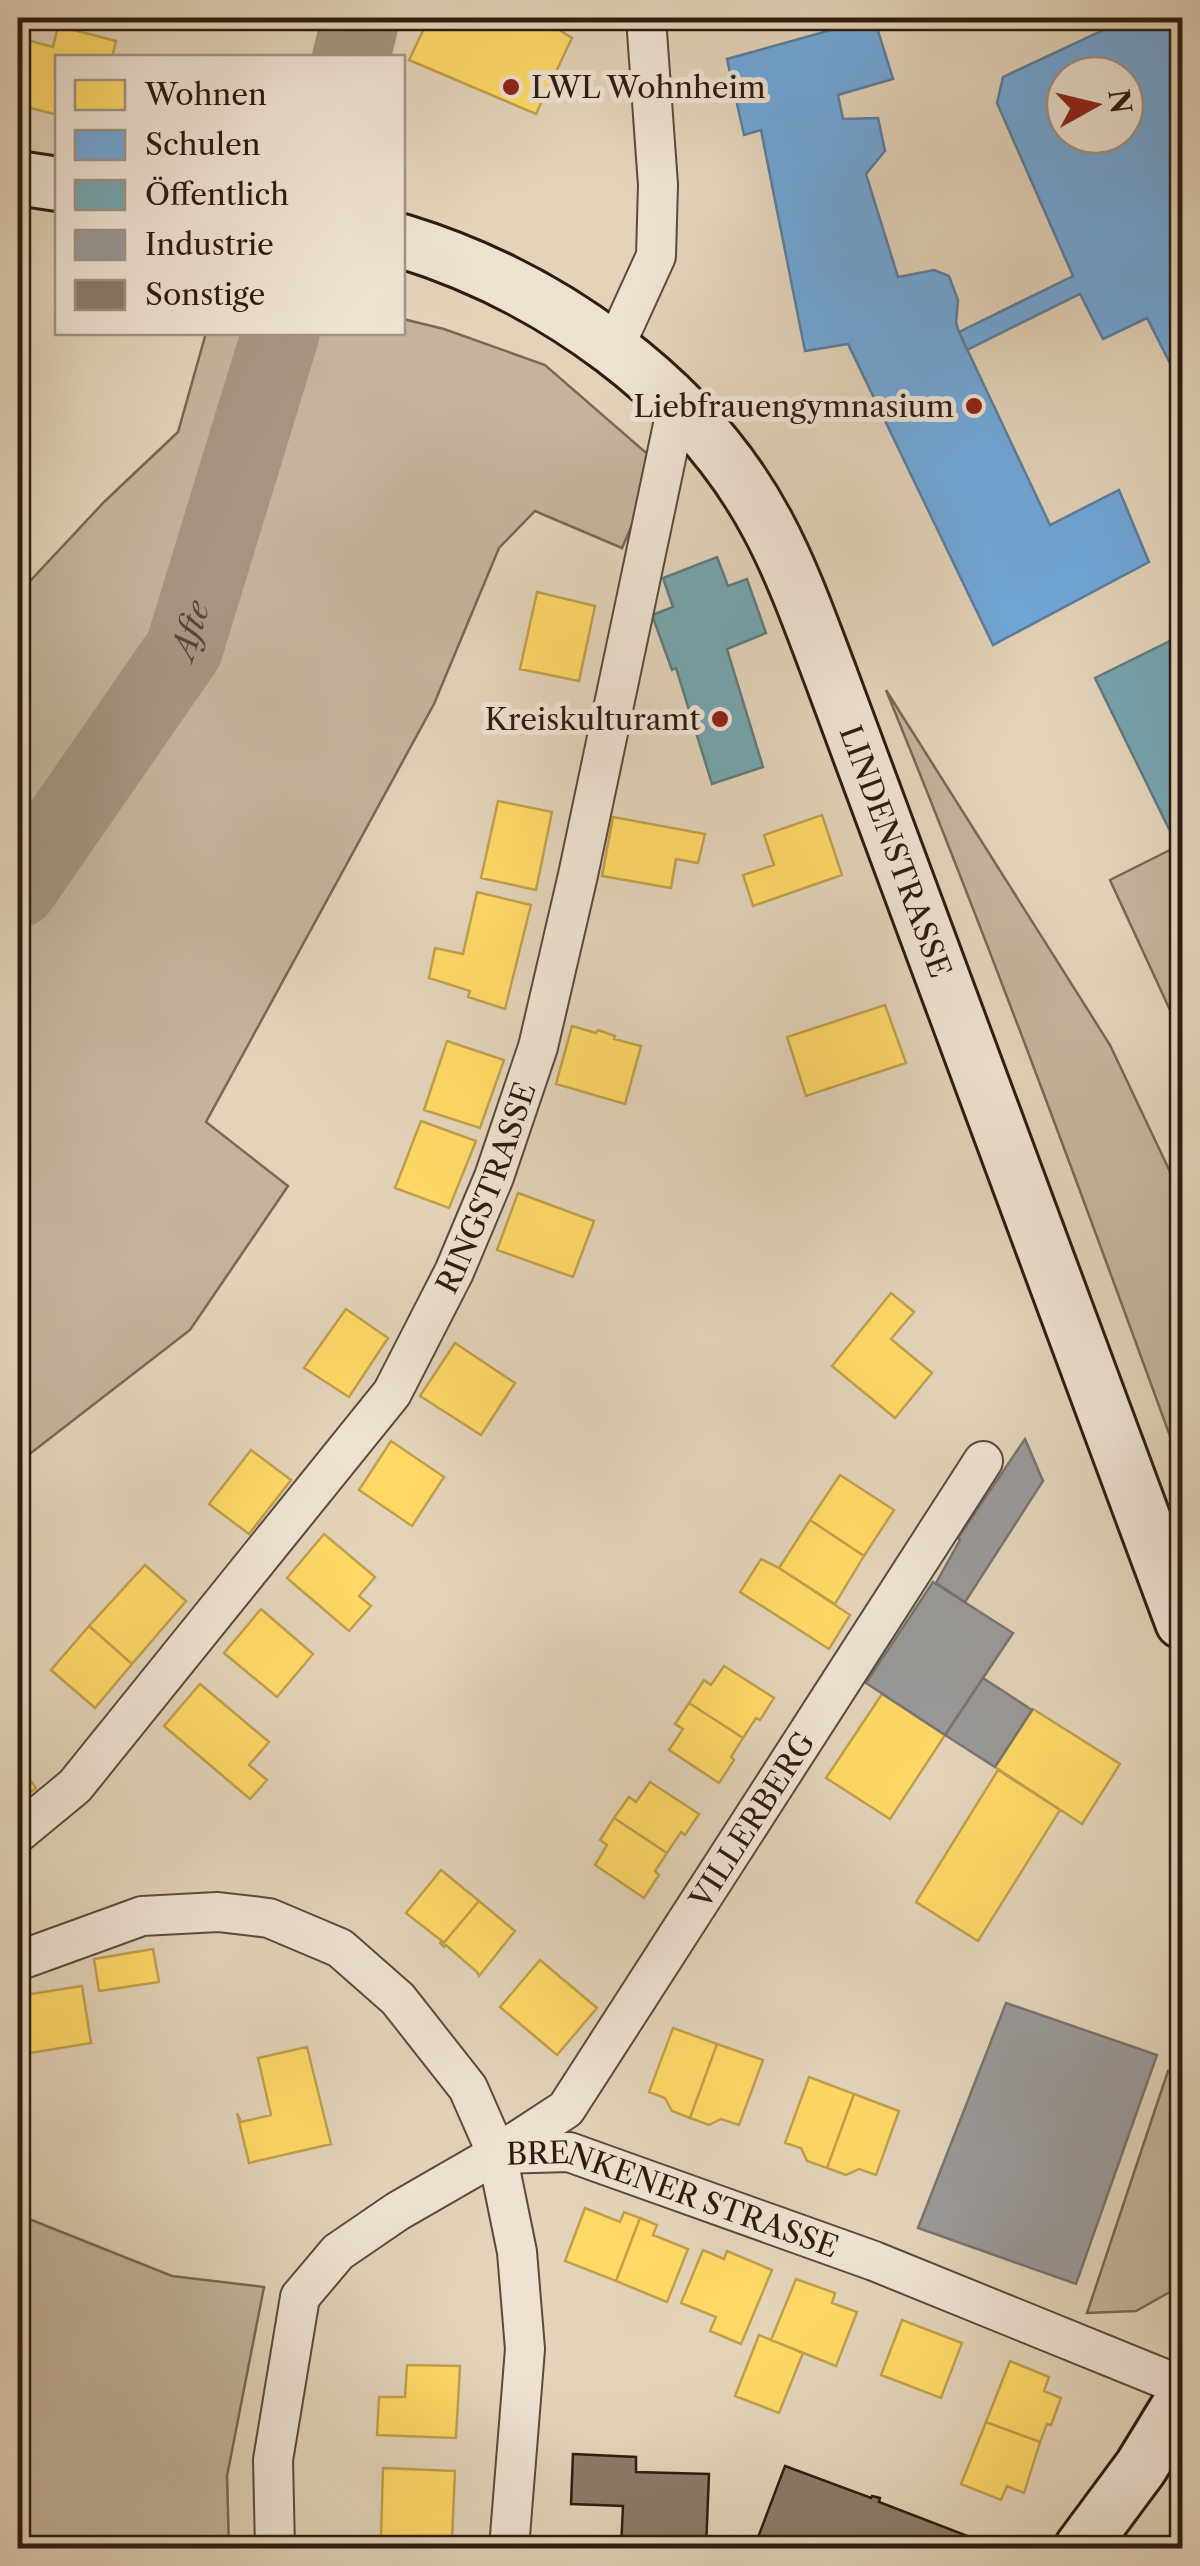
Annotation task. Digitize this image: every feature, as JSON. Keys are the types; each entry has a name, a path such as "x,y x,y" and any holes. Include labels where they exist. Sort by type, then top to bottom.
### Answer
{"main road":[{"path":"18,178 55,184"},
{"name":"LINDENSTRASSE","path":"405,242 469,264 542,300 614,348 677,406 727,461 767,524 796,585 1182,1622"},
{"path":"1081,2548 1141,2467 1182,2400"}],"street":[{"path":"614,348 656,256 658,185 646,18"},
{"name":"RINGSTRASSE","path":"18,1833 75,1786 392,1393 454,1272 494,1176 538,1048 677,406"},
{"name":"VILLERBERG","path":"276,2548 273,2460 300,2297 338,2252 398,2211 566,2110 983,1461"},
{"name":"BRENKENER STRASSE","path":"18,1961 142,1916 218,1912 269,1918 340,1948 398,1999 468,2088 497,2154 569,2152 874,2261 1182,2386"},
{"path":"497,2154 518,2252 524,2349 509,2548"}],"shaded area":[{"path":"405,319 444,329 545,365 659,464 622,548 535,511 499,548 434,704 206,1122 288,1186 190,1330 18,1463 18,594 104,502 178,432 205,335 405,335"},
{"path":"886,690 1110,1045 1182,1197 1182,1469 1001,981"},
{"path":"1182,844 1182,1036 1110,880"},
{"path":"1168,2071 1182,2074 1182,2279 1179,2287 1136,2311 1087,2313"},
{"path":"24,2217 172,2276 264,2287 227,2476 229,2548 18,2548 18,2218"}],"building: Wohnen":[{"name":"LWL Wohnheim","path":"429,18 540,18 572,38 536,114 409,60"},
{"path":"58,26 116,41 113,55 55,55 55,114 18,105 20,38 53,47"},
{"path":"537,592 595,606 579,681 520,669"},
{"path":"498,801 552,812 536,890 481,878"},
{"path":"822,815 842,875 753,906 743,875 774,865 764,835"},
{"path":"613,817 705,834 698,863 676,859 671,888 602,876"},
{"path":"477,892 531,905 505,1009 468,997 470,991 429,978 435,948 463,954"},
{"path":"885,1005 906,1063 806,1096 787,1037"},
{"path":"572,1026 596,1033 598,1030 641,1046 625,1104 556,1084"},
{"path":"447,1041 504,1060 480,1128 424,1110"},
{"path":"421,1121 476,1141 449,1208 395,1188"},
{"path":"518,1193 594,1221 573,1277 497,1250"},
{"path":"891,1293 914,1312 891,1339 932,1373 895,1418 832,1366"},
{"path":"346,1309 388,1338 349,1397 304,1368"},
{"path":"455,1343 515,1383 481,1435 420,1396"},
{"path":"391,1441 444,1477 412,1526 359,1490"},
{"path":"251,1450 291,1480 249,1534 209,1504"},
{"path":"840,1475 894,1510 864,1556 810,1520"},
{"path":"810,1520 864,1556 835,1604 779,1568"},
{"path":"324,1534 375,1577 359,1596 371,1606 349,1631 287,1578"},
{"path":"761,1559 850,1615 829,1649 740,1592"},
{"path":"145,1565 186,1601 132,1664 89,1626"},
{"path":"261,1609 313,1654 277,1697 224,1653"},
{"path":"89,1626 132,1664 95,1708 51,1670"},
{"path":"724,1666 774,1698 743,1738 689,1703 704,1680 711,1685"},
{"path":"200,1684 269,1742 249,1765 267,1780 250,1799 164,1726"},
{"path":"882,1694 945,1735 890,1819 826,1778"},
{"path":"689,1703 743,1738 719,1783 669,1750 683,1729 675,1724"},
{"path":"1033,1709 1120,1764 1082,1824 995,1767"},
{"path":"18,1764 36,1788 18,1802"},
{"path":"998,1770 1060,1810 978,1941 916,1902"},
{"path":"650,1782 699,1814 667,1853 614,1818 629,1797 636,1802"},
{"path":"614,1818 667,1853 644,1898 595,1865 607,1845 600,1840"},
{"path":"441,1870 479,1901 442,1945 406,1913"},
{"path":"479,1901 515,1931 479,1976 442,1945"},
{"path":"153,1949 159,1982 99,1991 94,1959"},
{"path":"540,1960 597,2008 557,2055 500,2007"},
{"path":"82,1986 91,2043 18,2055 18,1996"},
{"path":"673,2028 717,2044 690,2118 672,2111 665,2098 649,2092"},
{"path":"717,2044 763,2060 739,2125 721,2119 709,2125 690,2118"},
{"path":"307,2047 331,2144 249,2163 237,2113 241,2122 271,2115 258,2058"},
{"path":"809,2077 854,2094 827,2168 807,2161 801,2148 785,2143"},
{"path":"854,2094 899,2111 876,2175 859,2169 846,2175 827,2168"},
{"path":"585,2208 620,2222 624,2212 640,2218 616,2281 565,2261"},
{"path":"640,2218 657,2225 653,2235 688,2249 667,2302 616,2281"},
{"path":"703,2250 724,2259 727,2251 772,2270 741,2344 710,2331 716,2317 681,2303"},
{"path":"796,2279 835,2293 832,2303 857,2312 836,2366 771,2340"},
{"path":"902,2320 962,2343 941,2398 881,2375"},
{"path":"759,2335 803,2353 779,2413 735,2396"},
{"path":"1010,2361 1049,2377 1044,2391 1061,2398 1040,2442 986,2422"},
{"path":"407,2365 460,2366 456,2438 377,2435 379,2397 405,2397"},
{"path":"986,2422 1040,2442 1024,2493 1007,2486 1001,2500 961,2484"},
{"path":"383,2468 455,2471 452,2539 381,2537"}],"building: Schulen":[{"path":"874,18 893,79 838,95 843,119 878,118 885,151 866,174 898,277 934,270 949,276 958,300 959,332 1050,525 1119,490 1149,562 993,645 848,344 805,351 761,130 744,135 727,59"},
{"path":"1129,18 1182,18 1180,383 1147,318 1103,339 1080,294 967,350 959,332 1073,276 997,103 1003,77 1045,57 1045,155 1145,155 1145,55 1050,55"}],"building: Öffentlich":[{"name":"Kreiskulturamt","path":"717,557 728,586 747,579 766,633 727,649 763,767 712,784 676,668 672,670 652,615 673,607 663,578"},
{"path":"1182,635 1182,822 1169,829 1095,678"}],"building: Industrie":[{"path":"1025,1439 1043,1481 965,1602 936,1583 958,1538"},
{"path":"933,1582 1013,1633 945,1735 866,1683"},
{"path":"983,1678 1032,1710 995,1767 945,1735"},
{"path":"1006,2003 1157,2055 1076,2284 918,2228"}],"building: Sonstige":[{"path":"573,2454 636,2457 636,2472 709,2474 706,2548 621,2548 623,2506 571,2504"},
{"path":"785,2466 880,2498 879,2502 970,2537 965,2548 754,2548"}],"waterway":[{"name":"Afte","path":"352,55 361,18"},
{"name":"Afte","path":"18,889 184,649 280,335"}],"place":[{"name":"LWL Wohnheim","path":"511,87"},
{"name":"Liebfrauengymnasium","path":"974,406"},
{"name":"Kreiskulturamt","path":"720,719"}]}
